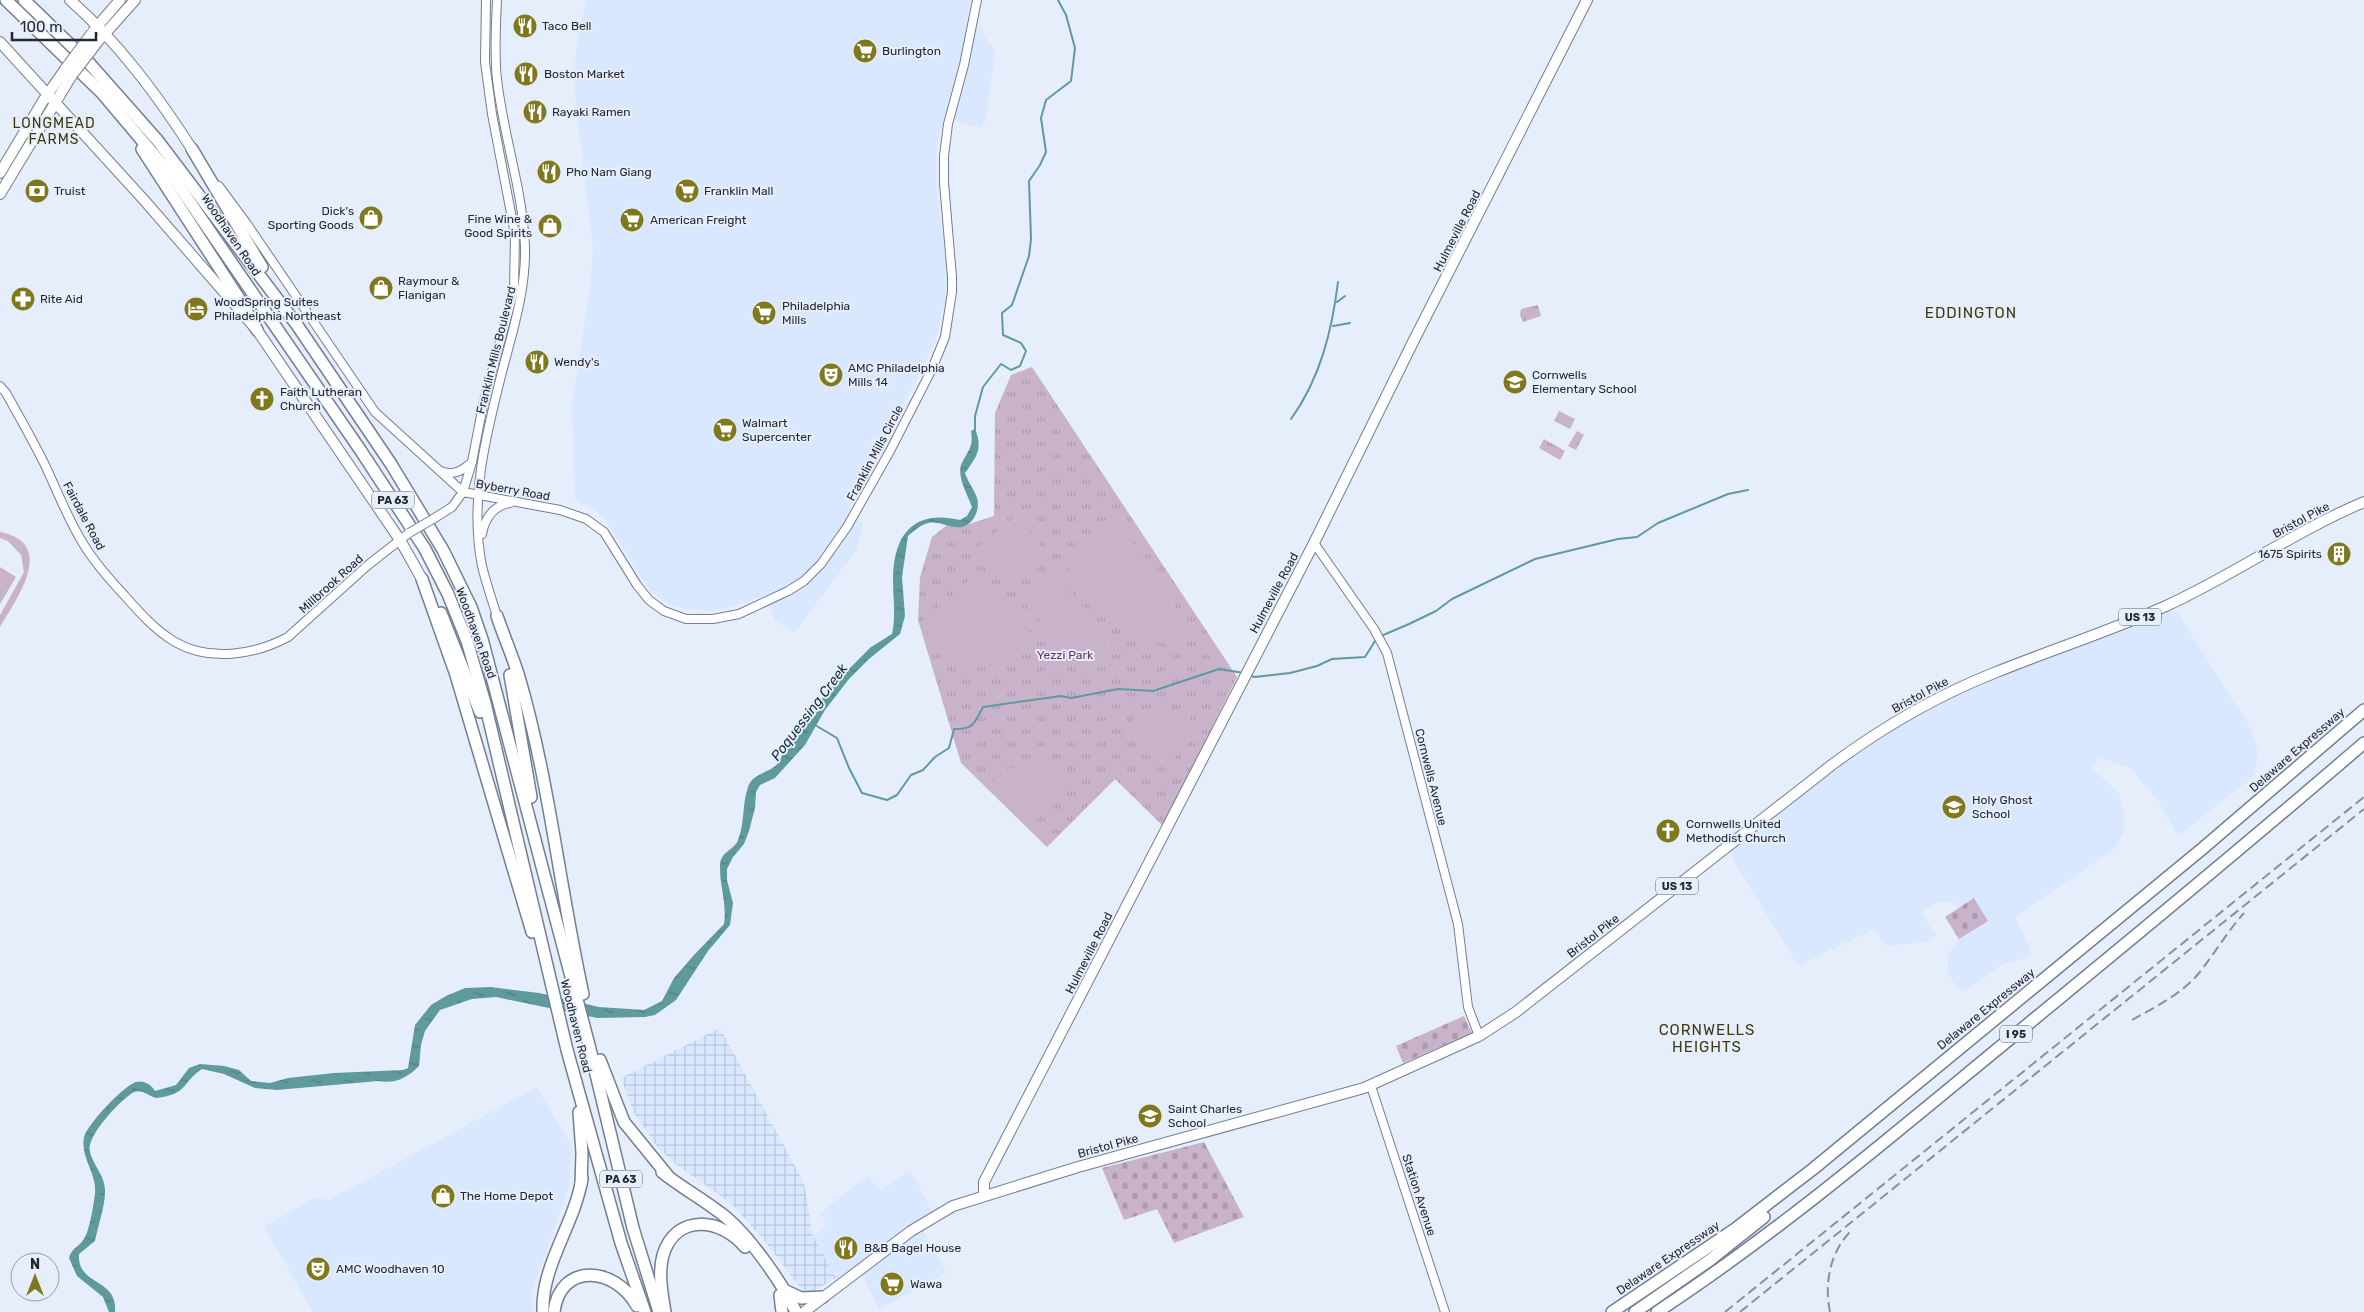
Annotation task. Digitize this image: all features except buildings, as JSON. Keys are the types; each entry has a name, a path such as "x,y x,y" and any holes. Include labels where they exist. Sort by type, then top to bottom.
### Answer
{"highway":[{"name":"Woodhaven Road","path":"6,0 102,92 145,142 194,205 361,451 425,549 448,594 467,642 503,777 555,1012 621,1243 645,1312"},
{"name":"Woodhaven Road","path":"24,0 89,64 158,141 297,325 391,464 443,550 471,608 482,639 585,1017 589,1044 633,1228 659,1312"},
{"path":"87,79 147,156 235,292 257,330"},
{"path":"192,149 297,325"},
{"path":"422,579 432,592 456,644 503,777"},
{"path":"422,579 456,675 550,993"},
{"path":"497,616 514,688 546,877"},
{"path":"497,616 519,677 533,732 580,998"},
{"name":"Delaware Expressway","path":"1612,1312 1741,1224 2210,843 2364,710"},
{"name":"I 95","path":"1657,1312 1742,1254 1843,1176 2199,884 2364,743"},
{"path":"555,1012 578,1104 582,1153 581,1185"},
{"path":"585,1017 599,1060 624,1122 668,1176"},
{"path":"589,1044 610,1101 620,1121 643,1155 668,1176 734,1224 795,1312"},
{"path":"543,1312 545,1284 569,1224 581,1185 584,1151 583,1122 567,1050"},
{"path":"1635,1312 1749,1229 1866,1132 1892,1103"},
{"path":"664,1312 661,1276 663,1254 676,1234 698,1224 716,1226 736,1237 782,1292 801,1298 823,1298"},
{"path":"554,1312 559,1296 569,1284 582,1277 596,1275 608,1277 625,1288 640,1312"},
{"path":"782,1292 782,1312"}],"main road":[{"name":"Woodhaven Road","path":"70,0 98,33 138,72 192,149"},
{"path":"0,173 47,94 69,72 120,0"},
{"path":"98,33 135,0"},
{"name":"Hulmeville Road","path":"984,1195 984,1182 1103,955 1250,664 1314,543 1413,342 1587,0"},
{"path":"0,42 144,200 257,330 400,540 422,579"},
{"path":"0,194 54,103 69,72"},
{"path":"18,143 27,148"},
{"name":"Bristol Pike","path":"804,1312 926,1221 953,1206 984,1195 1371,1086 1479,1036 1523,1006 1833,764 1887,727 1937,699 1979,679 2175,602 2322,522 2364,502"}],"street":[{"name":"Franklin Mills Boulevard","path":"463,492 472,462 483,405 510,307 515,275 515,234 492,114 485,62 486,0"},
{"name":"Franklin Mills Boulevard","path":"478,496 480,473 490,418 524,283 525,246 522,210 497,80 495,47 497,0"},
{"name":"Franklin Mills Circle","path":"560,510 573,513 596,525 604,532 636,584 649,600 664,611 686,618 713,619 754,608 788,592 804,581 821,564 848,527 890,451 932,369 945,337 952,277 944,183 944,156 948,124 964,65 977,0"},
{"name":"Woodhaven Road","path":"192,149 246,222 375,412 463,492"},
{"name":"Fairdale Road","path":"0,386 25,427 90,553 111,581 154,627 176,642 198,651"},
{"path":"437,469 455,473 463,470 472,462"},
{"name":"Byberry Road","path":"463,492 560,510"},
{"name":"Millbrook Road","path":"198,651 232,654 254,651 288,637 368,565 400,540 452,506 463,492"},
{"name":"Woodhaven Road","path":"478,496 482,564 497,616"},
{"path":"480,546 487,516 499,506 515,502"},
{"name":"Cornwells Avenue","path":"1314,543 1379,637 1390,664 1458,924 1468,1007 1479,1036"},
{"name":"Station Avenue","path":"1371,1086 1445,1312"}],"shaded area":[{"name":"Philadelphia Mills","path":"586,0 970,0 966,25 980,29 995,52 986,119 981,127 962,124 945,114 937,144 936,188 947,266 946,298 935,343 850,507 863,524 857,549 794,633 775,620 766,595 718,611 684,609 667,603 650,591 606,521 595,510 575,500 572,404 590,289 593,248 575,96 576,49"},
{"name":"Holy Ghost School","path":"2167,611 2177,612 2249,726 2256,743 2257,761 2253,777 2178,836 2158,801 2130,768 2101,758 2090,767 2119,793 2124,815 2124,833 2114,849 2015,917 2030,948 2029,957 2003,964 1962,993 1949,976 1947,956 1959,939 1945,917 1958,909 1952,901 1937,903 1920,912 1937,936 1927,942 1887,946 1873,929 1798,966 1732,858 1733,849 1865,747 1920,714 2005,674"},
{"path":"720,1028 804,1183 813,1236 836,1278 811,1292 802,1290 763,1239 731,1203 678,1166 658,1148 634,1113 621,1078"},
{"path":"537,1087 573,1148 568,1190 532,1292 533,1312 313,1312 264,1227 316,1197 329,1200"},
{"path":"910,1171 937,1220 923,1229 946,1273 879,1309 862,1275 842,1289 813,1236 827,1225 820,1213 868,1175 880,1191"}],"green space":[{"path":"1538,305 1541,316 1523,322 1520,315 1521,309"},
{"name":"Yezzi Park","path":"1032,367 1237,677 1163,826 1115,779 1047,847 961,763 918,620 920,577 932,537 947,525 960,527 994,516 995,413 1011,375"},
{"path":"1559,411 1575,419 1570,429 1554,421"},
{"path":"1577,431 1584,435 1576,450 1568,446"},
{"path":"1544,439 1565,451 1560,460 1539,448"},
{"path":"1016,516 1052,560 1029,572 1011,575 993,568 973,551"},
{"path":"1109,528 1125,531 1159,578 1108,619 1059,558 1097,532"},
{"path":"0,532 17,538 27,548 30,560 28,574 22,588 0,627 0,615 24,572 21,555 8,541 0,538"},
{"path":"0,567 16,577 0,604"},
{"path":"1050,568 1111,639 1079,666 1018,595"},
{"path":"982,569 1031,636 1002,658 981,664 970,663 951,654 933,640 919,624"},
{"path":"1162,584 1192,636 1172,643 1152,642 1134,636 1118,622"},
{"path":"1160,708 1173,709 1183,713 1200,730 1164,769 1123,732 1138,716"},
{"path":"1031,764 1053,768 1070,780 1031,826 986,787 1009,769"},
{"path":"1974,898 1988,921 1959,939 1945,917"},
{"path":"1464,1016 1472,1033 1403,1063 1396,1046"},
{"path":"1204,1142 1244,1217 1174,1243 1157,1209 1124,1220 1102,1168"}],"water":[{"path":"975,429 979,442 978,452 965,473 978,503 974,518 966,526 961,527 928,523 908,536 902,577 905,616 900,634 869,659 849,679 825,710 805,745 775,778 760,785 756,792 755,808 744,844 733,857 727,869 727,880 733,903 730,925 708,951 676,1000 655,1015 597,1018 496,997 472,999 440,1010 425,1031 421,1045 419,1066 406,1077 396,1081 277,1090 255,1088 224,1074 202,1069 180,1091 174,1094 156,1098 143,1092 134,1092 121,1102 105,1119 98,1128 90,1145 90,1152 104,1181 105,1198 95,1241 79,1254 80,1265 90,1278 110,1293 114,1301 115,1312 109,1312 103,1297 77,1276 69,1258 87,1233 92,1215 95,1186 84,1152 84,1137 99,1115 130,1085 136,1082 144,1082 155,1091 176,1085 189,1068 200,1064 224,1066 239,1070 251,1081 270,1083 288,1078 334,1073 403,1070 408,1068 415,1025 431,1005 465,988 491,987 539,993 599,1007 644,1010 662,1001 674,978 724,924 725,910 720,862 738,840 742,827 746,793 751,782 776,766 815,711 826,692 871,647 892,634 894,564 902,538 909,529 919,522 930,518 960,520 967,516 972,507 960,475 960,470 971,446 971,431"}],"waterway":[{"name":"Poquessing Creek","path":"975,430 975,416 983,387 1001,364 1011,370 1020,366 1026,351 1021,343 1003,335 1002,313 1012,305 1029,256 1031,239 1029,181 1046,152 1041,118 1046,100 1071,81 1075,48 1066,15 1058,0"},
{"path":"1291,419 1310,388 1323,354 1338,282"},
{"path":"1337,302 1345,296"},
{"path":"1333,326 1350,323"},
{"path":"1381,636 1436,611 1452,599 1535,559 1618,539 1637,537 1658,523 1728,494 1748,490"},
{"path":"1251,676 1290,673 1317,666 1332,659 1365,657 1377,638"},
{"path":"815,725 837,738 862,793 887,800 897,795 911,775 923,770 935,757 949,748 954,729 970,727 983,707 1061,696 1071,698 1118,689 1153,691 1219,669 1244,673"}],"railway":[{"path":"1725,1312 2364,797"},
{"path":"1740,1312 2364,809"},
{"path":"2132,1020 2168,1000 2192,981 2244,913"},
{"path":"1830,1312 1828,1301 1830,1268 1838,1248 1852,1230"}],"place":[{"name":"Taco Bell","path":"525,26"},
{"name":"Burlington","path":"865,51"},
{"name":"Boston Market","path":"526,74"},
{"name":"Rayaki Ramen","path":"535,112"},
{"name":"Pho Nam Giang","path":"549,172"},
{"name":"Truist","path":"37,191"},
{"name":"Franklin Mall","path":"687,191"},
{"name":"Dick's Sporting Goods","path":"371,218"},
{"name":"American Freight","path":"632,220"},
{"name":"Fine Wine & Good Spirits","path":"550,226"},
{"name":"Raymour & Flanigan","path":"381,288"},
{"name":"Rite Aid","path":"23,299"},
{"name":"WoodSpring Suites Philadelphia Northeast","path":"196,309"},
{"name":"Philadelphia Mills","path":"764,313"},
{"name":"Wendy's","path":"537,362"},
{"name":"AMC Philadelphia Mills 14","path":"831,375"},
{"name":"Cornwells Elementary School","path":"1515,382"},
{"name":"Faith Lutheran Church","path":"262,399"},
{"name":"Walmart Supercenter","path":"725,430"},
{"name":"1675 Spirits","path":"2339,554"},
{"name":"Holy Ghost School","path":"1954,807"},
{"name":"Cornwells United Methodist Church","path":"1668,831"},
{"name":"Saint Charles School","path":"1150,1116"},
{"name":"The Home Depot","path":"443,1196"},
{"name":"B&B Bagel House","path":"846,1248"},
{"name":"AMC Woodhaven 10","path":"318,1269"},
{"name":"Wawa","path":"892,1284"}],"district":[{"name":"LONGMEAD FARMS","path":"54,132"},
{"name":"EDDINGTON","path":"1971,313"},
{"name":"CORNWELLS HEIGHTS","path":"1707,1038"}]}
